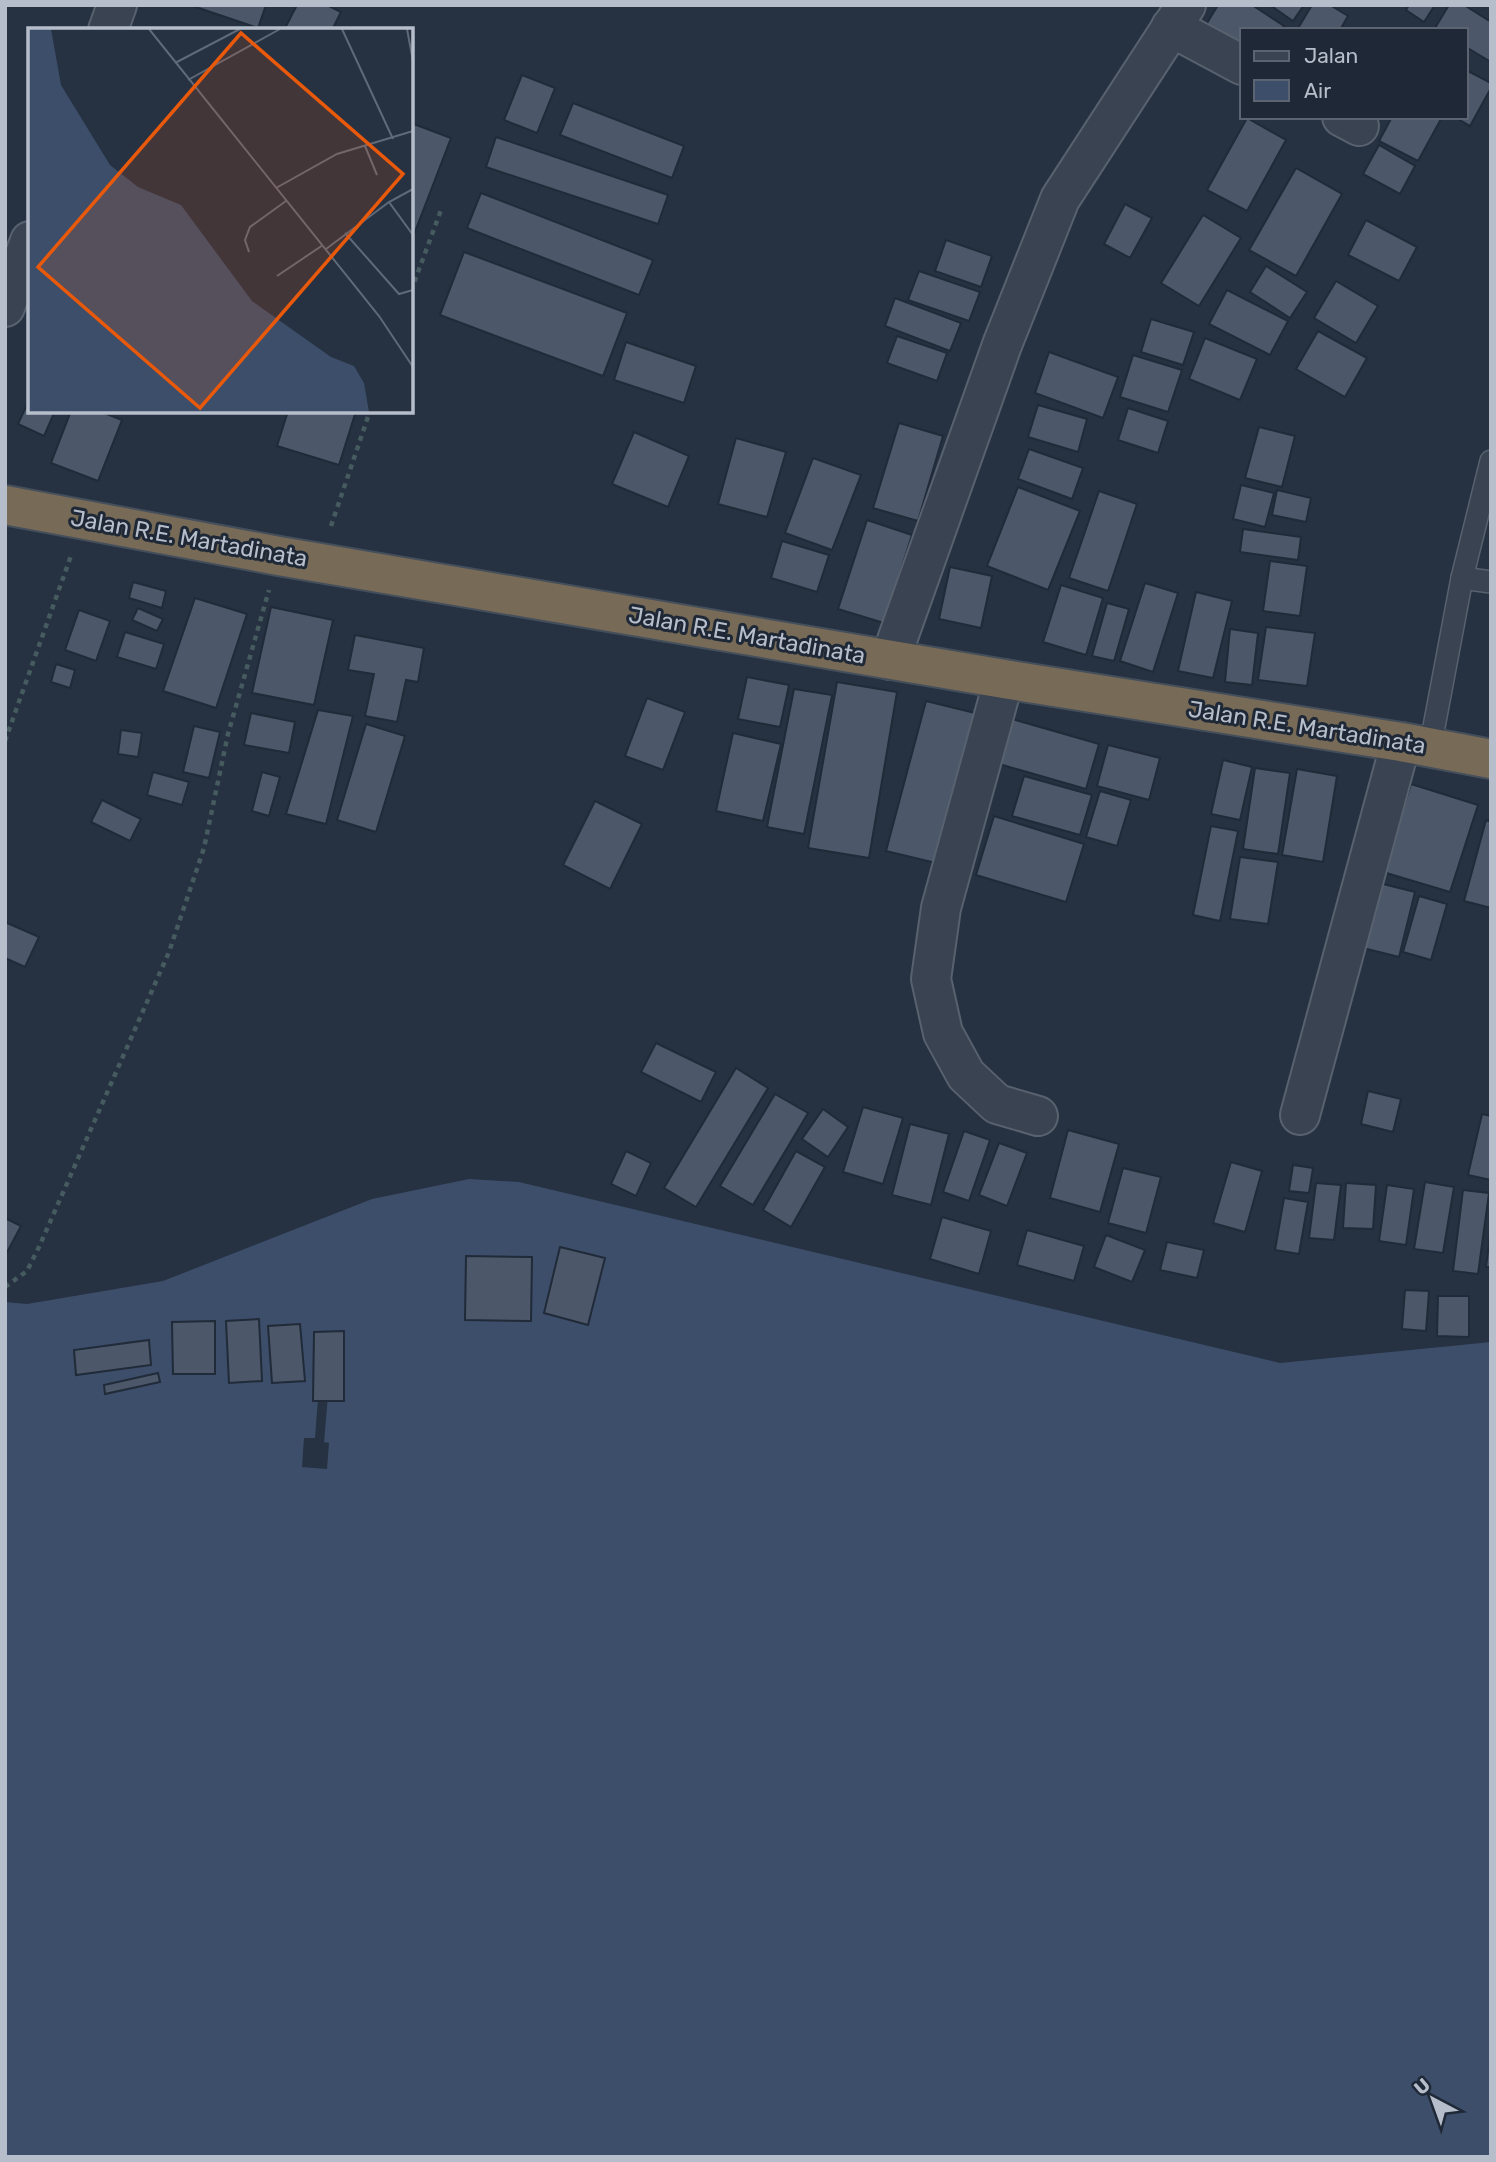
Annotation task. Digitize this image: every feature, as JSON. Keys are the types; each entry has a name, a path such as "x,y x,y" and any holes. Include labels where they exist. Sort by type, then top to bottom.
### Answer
{"highway":[{"name":"Jalan R.E. Martadinata","path":"5,505 890,660 1491,759"}],"street":[{"path":"109,28 117,5"},
{"path":"890,660 1002,345 1060,199 1178,16 1240,63"},
{"path":"5,307 28,246"},
{"path":"1004,679 941,908 930,979 943,1033 966,1074 997,1104 1038,1116"},
{"path":"1300,1115 1415,745"}],"lane":[{"path":"1415,745 1462,578 1491,461"},
{"path":"1462,578 1491,582"}],"path":[{"path":"413,286 441,210"},
{"path":"320,561 369,413"},
{"path":"5,741 84,519"},
{"path":"5,1287 27,1271 39,1247 169,952 205,848 229,734 279,555"}],"water":[{"path":"469,1179 519,1182 1280,1363 1491,1342 1491,2157 5,2157 5,1302 27,1304 163,1281 372,1199"}],"pier":[{"path":"322,1348 332,1349 324,1442 329,1443 327,1469 302,1467 304,1438 315,1438"}],"building":[{"path":"190,5 266,5 258,28"},
{"path":"297,5 327,5 341,12 333,28 285,28"},
{"path":"1218,5 1252,5 1284,26 1240,28 1240,52 1204,28"},
{"path":"1270,5 1304,5 1293,21"},
{"path":"1312,5 1330,5 1348,16 1341,28 1298,28"},
{"path":"1409,5 1435,5 1424,22 1406,10"},
{"path":"1449,5 1464,5 1491,22 1491,62 1468,48 1468,28 1435,28"},
{"path":"1468,71 1491,83 1491,88 1470,126 1458,119 1468,119"},
{"path":"522,75 555,88 537,133 504,120"},
{"path":"573,103 684,146 672,178 560,135"},
{"path":"1246,119 1286,140 1247,211 1207,190"},
{"path":"1391,119 1441,119 1418,161 1379,141"},
{"path":"413,124 451,138 413,237"},
{"path":"496,137 668,195 658,224 486,167"},
{"path":"1379,145 1415,166 1400,194 1363,174"},
{"path":"1296,168 1342,194 1296,276 1249,250"},
{"path":"481,193 653,260 639,295 467,228"},
{"path":"1125,204 1152,218 1130,258 1104,244"},
{"path":"1203,215 1241,238 1199,306 1161,283"},
{"path":"1366,220 1417,247 1399,281 1348,255"},
{"path":"946,240 992,256 981,287 935,271"},
{"path":"464,252 627,313 603,376 440,315"},
{"path":"1266,266 1307,292 1290,318 1250,292"},
{"path":"919,271 980,292 969,321 908,300"},
{"path":"1336,281 1378,306 1356,343 1314,318"},
{"path":"1227,290 1288,321 1270,355 1209,324"},
{"path":"895,298 961,323 950,351 885,326"},
{"path":"1151,319 1194,332 1183,365 1141,352"},
{"path":"1318,331 1367,358 1345,397 1296,369"},
{"path":"897,336 947,353 937,381 887,363"},
{"path":"1205,338 1257,359 1240,400 1189,379"},
{"path":"626,342 696,366 684,403 614,380"},
{"path":"1049,352 1118,377 1103,418 1035,393"},
{"path":"1133,355 1182,370 1168,412 1120,397"},
{"path":"28,402 28,413 54,413 44,436 18,424"},
{"path":"1038,405 1087,419 1078,452 1028,437"},
{"path":"1128,408 1168,421 1158,453 1118,440"},
{"path":"70,413 104,413 122,420 98,481 51,463"},
{"path":"287,413 355,413 339,465 277,446"},
{"path":"899,423 943,436 918,521 873,508"},
{"path":"1259,427 1295,436 1282,487 1245,478"},
{"path":"634,432 689,456 668,507 612,484"},
{"path":"736,438 786,452 767,517 718,504"},
{"path":"1029,449 1083,468 1072,499 1018,479"},
{"path":"813,458 861,475 832,550 785,533"},
{"path":"1241,485 1274,493 1265,527 1233,519"},
{"path":"1018,487 1080,511 1048,590 987,566"},
{"path":"1277,490 1311,498 1306,522 1272,515"},
{"path":"1099,491 1137,504 1108,591 1069,578"},
{"path":"867,520 912,535 884,623 838,609"},
{"path":"1243,529 1301,537 1298,560 1240,552"},
{"path":"782,541 829,555 817,592 771,578"},
{"path":"1270,561 1307,566 1300,616 1263,611"},
{"path":"950,567 992,576 981,628 939,619"},
{"path":"133,582 166,591 162,608 129,598"},
{"path":"1145,583 1178,593 1153,672 1120,661"},
{"path":"1061,585 1103,598 1086,655 1043,642"},
{"path":"1196,592 1232,601 1213,678 1178,671"},
{"path":"195,598 247,614 216,708 163,691"},
{"path":"1107,603 1129,609 1114,661 1092,656"},
{"path":"271,607 333,620 314,705 252,693"},
{"path":"138,608 163,619 157,631 132,620"},
{"path":"79,610 110,621 96,661 65,650"},
{"path":"1266,627 1315,633 1307,686 1258,680"},
{"path":"1230,629 1258,633 1252,685 1225,682"},
{"path":"125,632 164,644 156,669 117,657"},
{"path":"355,635 424,648 418,682 406,680 397,722 365,716 374,674 348,670"},
{"path":"56,664 75,670 70,688 51,682"},
{"path":"747,677 789,685 780,727 738,719"},
{"path":"837,682 897,692 869,858 808,848"},
{"path":"794,689 832,695 804,834 767,827"},
{"path":"647,698 685,712 663,770 625,756"},
{"path":"926,701 979,714 940,864 886,851"},
{"path":"318,710 353,716 326,824 286,814"},
{"path":"251,713 295,722 289,753 244,745"},
{"path":"1012,719 1099,744 1086,789 999,764"},
{"path":"366,724 405,736 376,832 337,820"},
{"path":"194,726 220,732 209,778 183,772"},
{"path":"121,730 142,733 138,757 118,754"},
{"path":"733,733 781,744 763,821 716,811"},
{"path":"1108,745 1160,758 1149,800 1097,786"},
{"path":"1223,760 1252,767 1240,820 1211,814"},
{"path":"1255,768 1290,773 1278,854 1243,849"},
{"path":"1297,769 1337,776 1323,862 1282,855"},
{"path":"153,772 189,782 182,805 147,795"},
{"path":"262,772 280,777 269,816 252,811"},
{"path":"1024,776 1092,795 1080,835 1012,816"},
{"path":"1411,784 1478,805 1450,892 1383,872"},
{"path":"1100,791 1131,800 1117,846 1086,837"},
{"path":"102,800 141,819 130,841 91,822"},
{"path":"595,801 642,824 610,889 563,865"},
{"path":"994,816 1084,844 1066,902 976,875"},
{"path":"1486,820 1491,822 1491,908 1464,901"},
{"path":"1211,826 1238,831 1220,921 1193,915"},
{"path":"1240,857 1278,862 1268,924 1230,919"},
{"path":"1375,882 1415,892 1399,957 1359,947"},
{"path":"1419,896 1447,904 1431,960 1403,952"},
{"path":"5,922 39,937 25,967 5,958"},
{"path":"656,1043 716,1072 701,1102 641,1072"},
{"path":"736,1068 768,1088 696,1207 664,1188"},
{"path":"1368,1091 1401,1099 1393,1132 1361,1124"},
{"path":"775,1094 808,1113 753,1205 720,1186"},
{"path":"863,1107 903,1118 883,1184 843,1172"},
{"path":"823,1109 848,1127 828,1157 802,1139"},
{"path":"1482,1114 1491,1116 1491,1180 1468,1175"},
{"path":"910,1124 949,1134 931,1205 892,1195"},
{"path":"1068,1130 1119,1144 1100,1212 1050,1198"},
{"path":"964,1131 990,1140 969,1201 943,1192"},
{"path":"999,1143 1027,1153 1007,1206 979,1195"},
{"path":"626,1151 651,1163 636,1196 611,1184"},
{"path":"796,1151 825,1167 791,1227 763,1210"},
{"path":"1231,1162 1262,1171 1245,1232 1213,1223"},
{"path":"1293,1165 1313,1168 1309,1193 1289,1191"},
{"path":"1123,1168 1161,1177 1146,1233 1108,1223"},
{"path":"1425,1182 1454,1187 1443,1253 1414,1249"},
{"path":"1316,1183 1341,1185 1334,1240 1309,1238"},
{"path":"1346,1183 1376,1185 1373,1229 1343,1228"},
{"path":"1387,1185 1414,1189 1406,1245 1379,1241"},
{"path":"1463,1190 1489,1193 1478,1274 1453,1271"},
{"path":"1284,1198 1308,1202 1299,1254 1275,1250"},
{"path":"942,1217 991,1231 979,1274 930,1259"},
{"path":"5,1218 21,1226 5,1256"},
{"path":"1491,1228 1491,1267 1486,1267"},
{"path":"1027,1230 1084,1246 1074,1281 1017,1265"},
{"path":"1106,1235 1145,1250 1132,1282 1094,1267"},
{"path":"1167,1242 1204,1250 1197,1278 1160,1270"},
{"path":"560,1247 605,1258 588,1325 544,1313"},
{"path":"466,1256 532,1257 531,1321 465,1320"},
{"path":"1405,1290 1429,1291 1426,1331 1402,1329"},
{"path":"1438,1296 1469,1296 1469,1337 1437,1336"},
{"path":"259,1319 262,1381 229,1383 226,1321"},
{"path":"215,1321 215,1374 173,1374 172,1322"},
{"path":"300,1324 305,1381 272,1383 268,1326"},
{"path":"344,1331 344,1401 313,1401 314,1332"},
{"path":"149,1340 151,1365 76,1375 74,1350"},
{"path":"158,1373 160,1382 105,1394 104,1385"}]}
